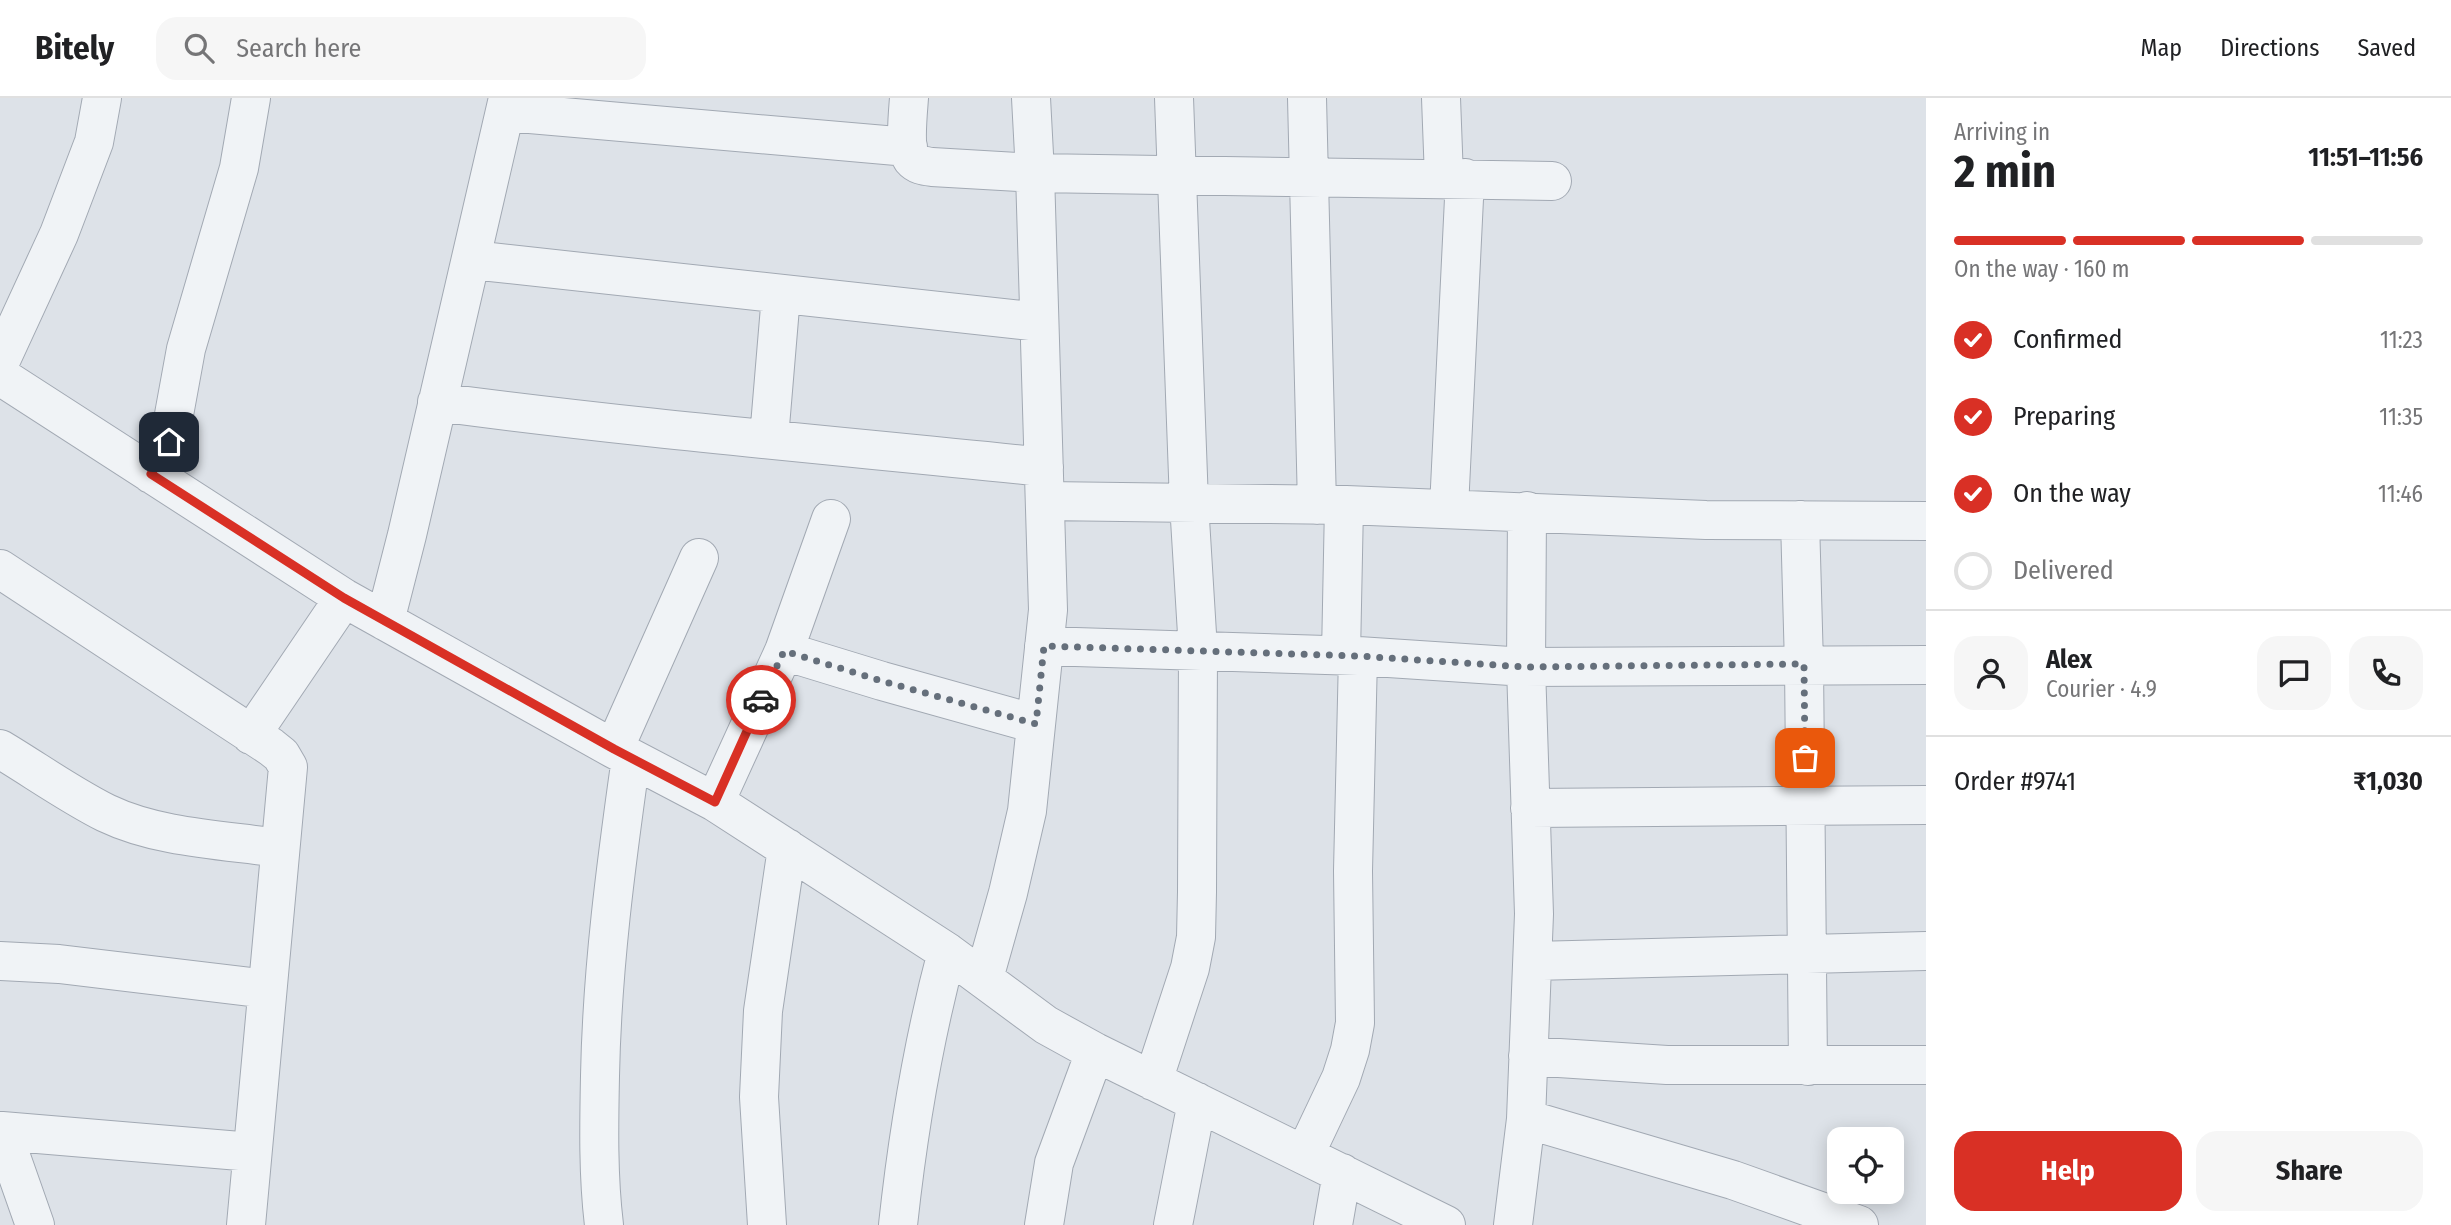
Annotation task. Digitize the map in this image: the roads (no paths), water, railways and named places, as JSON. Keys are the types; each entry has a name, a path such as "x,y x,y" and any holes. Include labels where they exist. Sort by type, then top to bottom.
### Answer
{"street":[{"path":"0,362 59,234 94,142 102,98"},
{"path":"151,474 169,442 186,349 239,168 251,98"},
{"path":"909,98 910,157 918,164 932,167 1035,173 1552,181"},
{"path":"984,978 1027,811 1049,579 1031,98"},
{"path":"1153,1081 1189,968 1196,937 1198,650 1189,503 1174,98"},
{"path":"1305,1154 1340,1078 1350,1050 1355,1023 1349,656 1330,505 1309,176 1307,98"},
{"path":"1441,98 1454,178 1449,508"},
{"path":"385,621 507,105 908,147"},
{"path":"471,260 1038,322"},
{"path":"769,438 781,295"},
{"path":"0,376 344,598 715,802 947,952 1046,1025 1095,1052 1446,1225"},
{"path":"437,402 576,421 769,438 1045,484 1189,503 1449,508 1706,520 1926,521"},
{"path":"1513,1225 1526,1119 1533,961 1526,667 1527,511"},
{"path":"715,802 784,651 831,519"},
{"path":"1800,520 1808,1066"},
{"path":"604,1225 598,1126 602,998 622,753 699,558"},
{"path":"0,569 281,755 288,767 246,1225"},
{"path":"251,735 344,598"},
{"path":"1044,646 1349,656 1526,667 1926,665"},
{"path":"784,651 1036,724"},
{"path":"0,749 106,813 183,835 279,848"},
{"path":"1530,808 1926,806"},
{"path":"766,1225 759,1097 763,1011 787,848"},
{"path":"1533,961 1926,951"},
{"path":"898,1225 914,1100 932,1007 947,952"},
{"path":"0,961 59,964 267,989"},
{"path":"1044,1225 1054,1163 1095,1052"},
{"path":"1528,1056 1667,1065 1926,1065"},
{"path":"1173,1225 1198,1102"},
{"path":"1526,1119 1733,1180 1859,1225"},
{"path":"35,1225 2,1131 253,1152"},
{"path":"1333,1225 1342,1173"}]}
